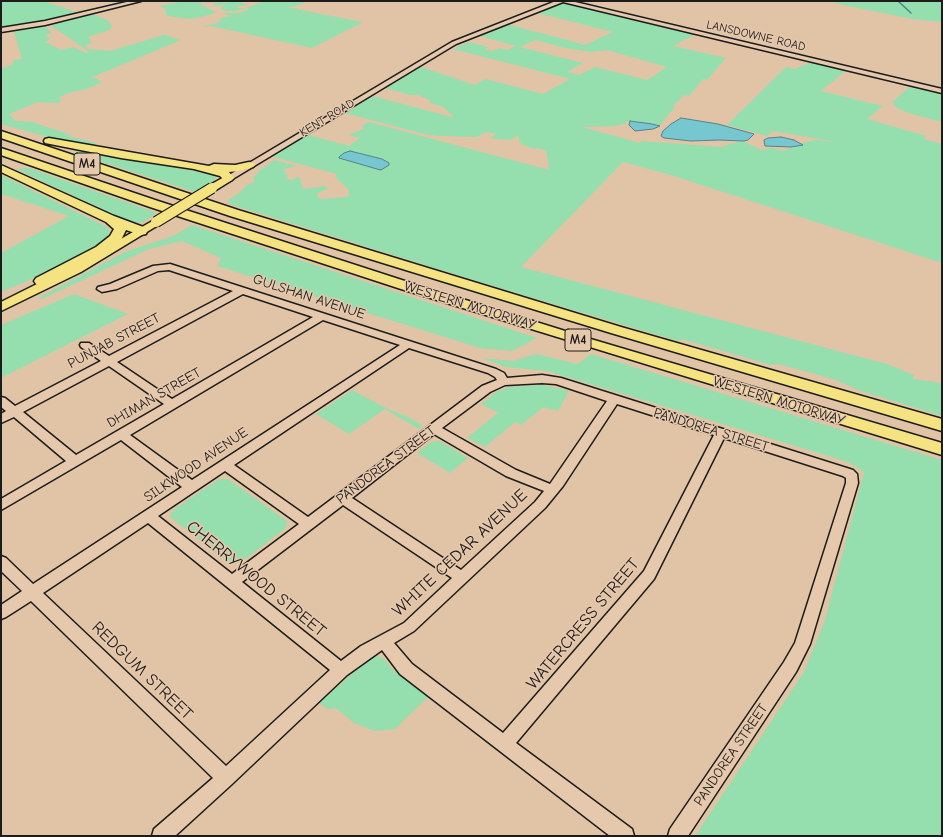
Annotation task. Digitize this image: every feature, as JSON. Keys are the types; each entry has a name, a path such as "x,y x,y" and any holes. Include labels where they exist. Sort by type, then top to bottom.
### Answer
{"highway":[{"path":"1,128 70,146 194,166 224,173 228,178"},
{"name":"WESTERN MOTORWAY","path":"1,134 234,213 407,267 609,328 942,425"},
{"name":"WESTERN MOTORWAY","path":"1,151 154,204 406,286 611,350 942,449"},
{"path":"194,166 235,169 249,165"},
{"path":"1,168 110,219 140,231"},
{"path":"41,281 101,250 115,239 120,232 120,229 118,225 110,219"}],"main road":[{"name":"KENT ROAD","path":"1,307 53,282 228,178"},
{"name":"KENT ROAD","path":"1,299 102,254"}],"street":[{"path":"1,30 51,22 138,1"},
{"name":"KENT ROAD","path":"228,178 454,43 561,1"},
{"name":"LANSDOWNE ROAD","path":"564,1 942,92"},
{"name":"GULSHAN AVENUE","path":"102,289 113,287 156,268 168,266 492,371 500,375 504,382"},
{"name":"PUNJAB STREET","path":"1,418 242,290"},
{"name":"DHIMAN STREET","path":"1,505 322,316"},
{"name":"SILKWOOD AVENUE","path":"1,614 408,344"},
{"path":"85,345 172,404"},
{"name":"PANDOREA STREET","path":"232,582 489,387 504,382 542,379 552,380 845,471 850,475 852,480 808,629 798,652 677,836"},
{"name":"WHITE CEDAR AVENUE","path":"161,836 226,778 341,670 360,655 385,642 411,625 540,505 553,490 614,399"},
{"path":"1,401 76,461"},
{"path":"434,429 511,473 553,490"},
{"name":"WATERCRESS STREET","path":"504,744 649,575 720,433"},
{"path":"121,434 192,487"},
{"path":"225,465 309,524"},
{"path":"343,498 462,578"},
{"name":"CHERRYWOOD STREET","path":"149,516 341,670"},
{"name":"REDGUM STREET","path":"1,562 226,778"},
{"path":"385,642 406,669 625,836"}],"green space":[{"path":"1,1 43,1 79,13 39,23 1,27"},
{"path":"183,1 218,1 225,3 230,2 224,1 246,1 241,3 250,5 238,6 237,8 246,8 236,11 226,11 220,9 225,5 214,6 214,4 218,2 200,2 202,3 201,5 216,12 190,19 167,16 165,9 160,6"},
{"path":"264,1 307,1 287,8 296,8 363,22 312,48 211,26 201,27 217,23 221,21 218,20 224,17 231,16 225,14 227,13 240,13 250,9 246,8"},
{"path":"838,1 942,1 942,22 912,19 834,3"},
{"path":"559,4 570,4 696,34 673,46 726,58 707,80 703,79 689,96 684,95 673,106 675,107 660,125 634,121 625,122 626,124 614,126 582,127 640,143 642,141 720,147 742,141 762,150 771,148 784,151 798,144 815,140 837,142 773,131 767,136 727,125 786,67 795,69 811,62 847,70 821,91 883,106 867,119 926,136 924,139 942,144 942,263 674,176 623,162 521,267 887,364 914,375 913,379 942,383 942,416 861,391 833,379 778,364 771,365 682,339 678,341 499,288 229,204 228,200 238,194 247,185 254,182 254,177 259,171 274,160 297,166 284,169 285,174 289,175 285,178 292,180 297,177 300,178 303,189 325,186 328,189 317,193 318,197 322,199 347,197 349,195 349,190 335,177 337,174 270,156 305,134 349,146 360,138 348,135 364,129 362,126 369,122 549,170 547,152 542,149 530,148 522,144 519,141 519,135 510,140 490,138 496,134 486,132 477,137 438,136 424,134 345,113 373,96 455,118 443,107 430,103 430,100 418,95 409,95 385,88 421,67 475,85 485,79 543,94 570,79 453,49 469,42 488,47 485,49 492,51 499,48 508,50 516,46 480,36 507,24 585,45 613,32 537,13","holes":["535,40 565,48 591,52 607,50 667,67 647,80 595,67 579,75 567,72 583,63 520,47"]},
{"path":"93,14 109,21 112,27 109,30 88,37 92,43 86,45 87,49 110,51 164,35 181,40 90,78 96,78 102,82 87,89 68,93 60,97 60,103 38,102 9,114 15,121 32,122 71,135 67,136 96,143 96,146 69,143 1,124 1,69 12,65 14,60 22,59 14,31 45,26 52,33 45,35 50,39 45,42 61,50 73,47 88,54 87,50 50,25"},
{"path":"911,86 942,94 942,122 908,113 896,107 892,102"},
{"path":"80,150 216,175 215,180 195,192 75,153"},
{"path":"29,168 157,213 142,223 129,222 16,169"},
{"path":"1,175 109,228 109,234 99,246 48,272 1,292 1,253 69,216 1,194"},
{"path":"192,225 537,338 512,351 480,348 217,266 221,258 182,241 149,249 42,299 38,298 125,252 173,236"},
{"path":"74,294 128,314 1,378 1,325"},
{"path":"536,354 578,364 591,354 942,460 942,836 695,836 804,672 825,620 864,472 848,462 547,371 506,367 481,358 513,361"},
{"path":"543,385 569,391 558,411 544,407 521,425 515,422 485,447 467,438 498,413 481,404 498,391 509,387"},
{"path":"352,390 386,408 408,417 423,426 419,429 385,409 349,434 316,414"},
{"path":"440,441 468,458 450,473 417,453 431,442"},
{"path":"219,479 228,479 287,521 286,528 240,563 230,564 170,517 172,511"},
{"path":"376,656 385,659 390,667 428,697 395,729 374,731 354,723 336,708 328,709 319,703 370,658"}],"water":[{"path":"681,118 718,124 754,134 748,140 744,141 691,141 664,138 661,136 663,131"},
{"path":"630,121 660,126 653,129 635,131 629,125"},
{"path":"781,137 794,140 803,145 791,147 765,146 764,140 768,138"},
{"path":"350,151 382,159 389,163 389,165 381,170 339,158 344,153"}],"waterway":[{"path":"898,1 911,13"}]}
